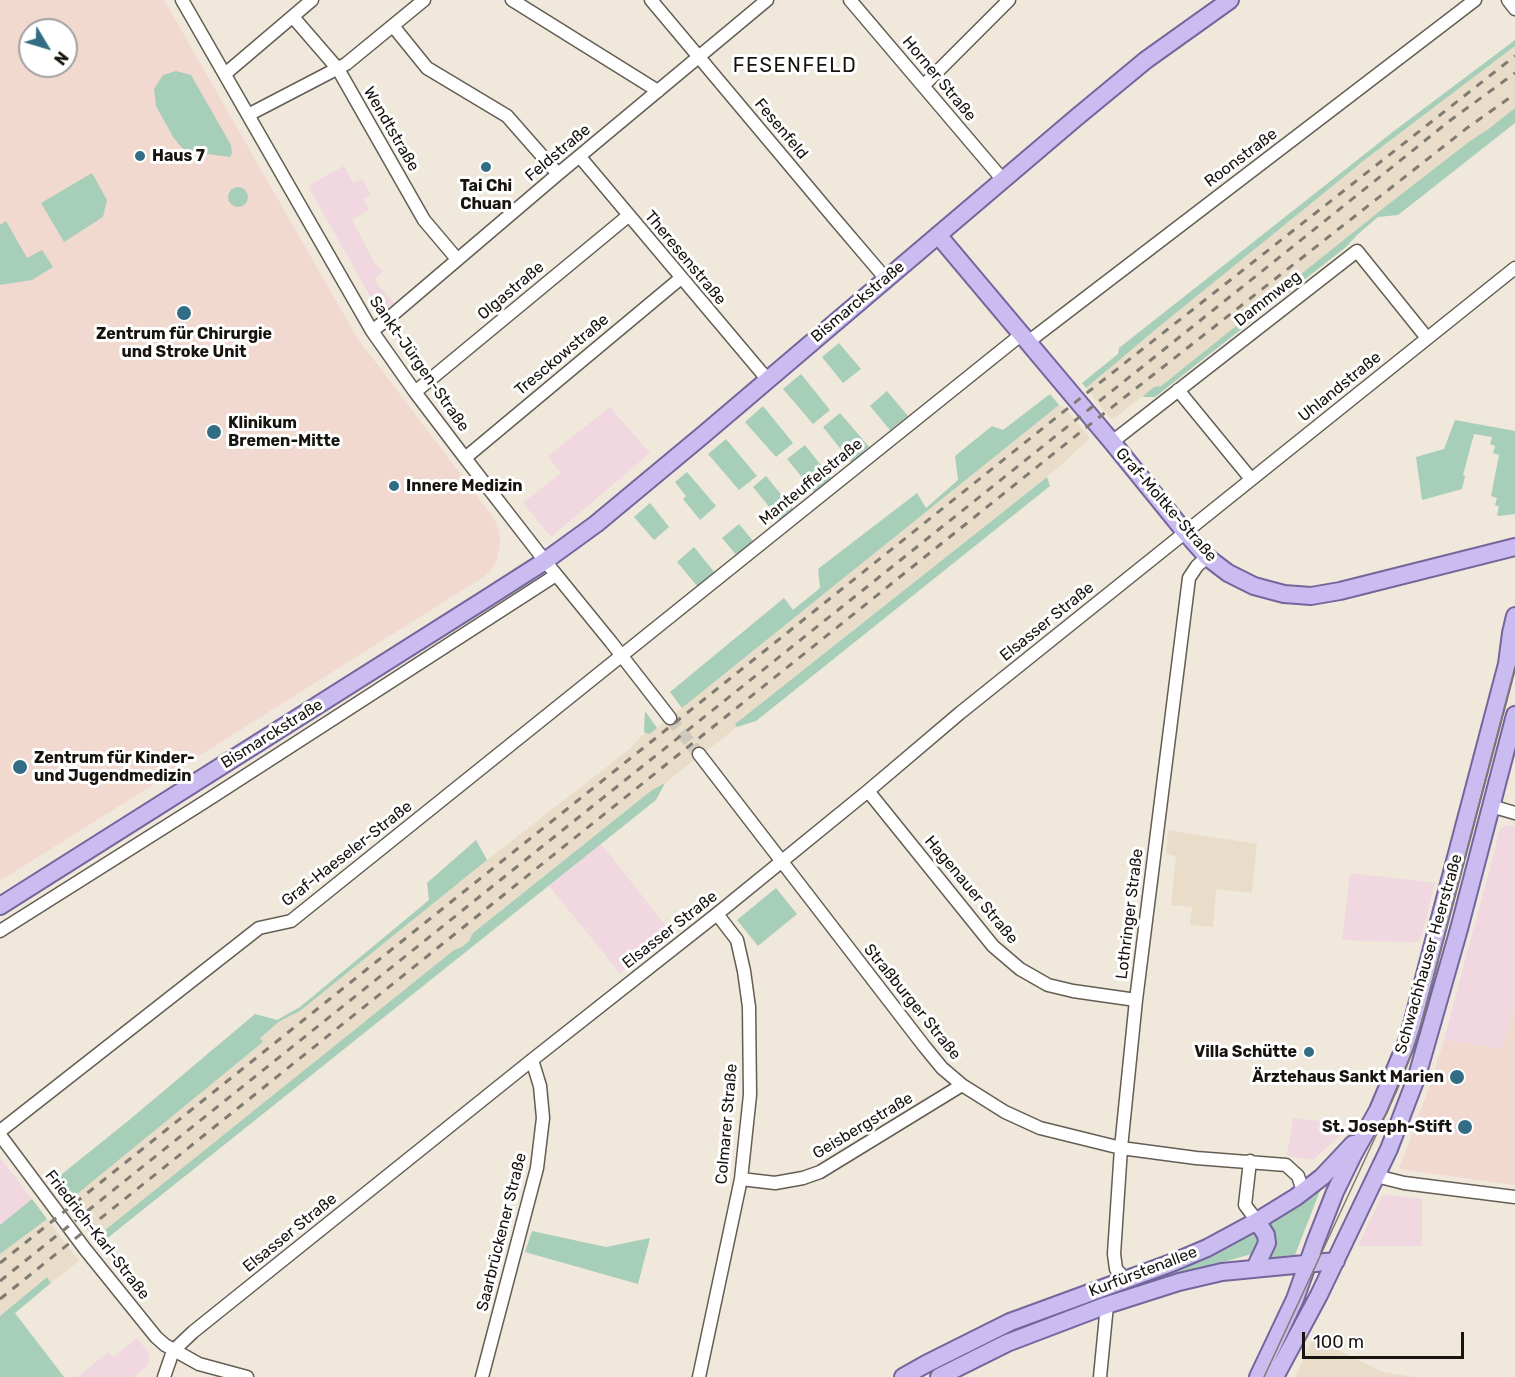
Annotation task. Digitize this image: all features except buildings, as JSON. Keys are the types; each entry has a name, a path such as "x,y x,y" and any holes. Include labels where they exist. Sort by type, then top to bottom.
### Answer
{"main road":[{"name":"Bismarckstraße","path":"0,906 545,561 598,522 1146,60 1230,0"},
{"name":"Graf-Moltke-Straße","path":"938,235 1207,557 1228,573 1254,586 1284,594 1311,596 1340,591 1515,547"},
{"name":"Schwachhauser Heerstraße","path":"1258,1377 1295,1299 1335,1192 1378,1110 1408,1039 1507,664 1515,616"},
{"name":"Schwachhauser Heerstraße","path":"1275,1377 1319,1295 1389,1149 1417,1076 1459,929 1515,715"},
{"name":"Kurfürstenallee","path":"903,1377 1010,1322 1207,1248 1257,1221 1303,1191 1330,1168 1352,1144 1364,1137"},
{"path":"1255,1268 1267,1243 1266,1235 1257,1221"},
{"name":"Kurfürstenallee","path":"939,1377 1007,1343 1107,1305 1179,1282 1222,1272 1336,1260"}],"street":[{"name":"Sankt-Jürgen-Straße","path":"183,0 372,331 465,458 670,718"},
{"path":"225,74 312,0"},
{"path":"248,115 346,64 424,0"},
{"path":"512,0 658,91"},
{"name":"Fesenfeld","path":"651,0 886,279"},
{"name":"Feldstraße","path":"372,331 767,0"},
{"name":"Horner Straße","path":"850,0 1003,180"},
{"path":"923,86 1009,0"},
{"name":"Roonstraße","path":"1025,338 1475,0"},
{"path":"1508,0 1515,9"},
{"name":"Wendtstraße","path":"292,17 338,69 424,220 457,259"},
{"path":"393,26 427,68 507,116 558,174"},
{"name":"Theresenstraße","path":"580,157 767,379"},
{"name":"Olgastraße","path":"415,392 628,216"},
{"name":"Dammweg","path":"1112,442 1357,251 1427,338"},
{"name":"Uhlandstraße","path":"1185,531 1515,268"},
{"name":"Tresckowstraße","path":"465,458 681,278"},
{"name":"Manteuffelstraße","path":"622,656 1025,338"},
{"path":"1178,390 1251,479"},
{"name":"Elsasser Straße","path":"173,1351 193,1332 717,914 1185,531"},
{"name":"Lothringer Straße","path":"1126,1280 1116,1269 1114,1254 1121,1148 1136,1000 1189,578 1207,557"},
{"name":"Bismarckstraße","path":"0,931 556,575"},
{"path":"474,628 484,600"},
{"name":"Graf-Haeseler-Straße","path":"0,1133 259,928 291,921 622,656"},
{"name":"Straßburger Straße","path":"699,754 924,1046 942,1068 962,1085 1005,1112 1040,1128 1121,1148 1196,1158 1286,1165 1298,1176 1303,1191"},
{"name":"Hagenauer Straße","path":"868,791 993,946 1020,969 1048,985 1073,992 1136,1000"},
{"path":"1491,806 1515,813"},
{"name":"Colmarer Straße","path":"699,1377 741,1179 750,1095 749,1007 744,971 737,940 717,914"},
{"name":"Saarbrückener Straße","path":"482,1377 537,1168 543,1118 540,1086 532,1060"},
{"name":"Geisbergstraße","path":"741,1179 775,1183 820,1172 962,1085"},
{"name":"Friedrich-Karl-Straße","path":"0,1133 85,1249 165,1346 199,1364 247,1377"},
{"path":"1250,1161 1245,1205 1257,1221"},
{"path":"1376,1176 1404,1184 1515,1197"},
{"path":"1100,1377 1107,1305"},
{"path":"164,1377 173,1351"}],"shaded area":[{"name":"Klinikum Bremen-Mitte","path":"0,0 164,0 358,339 493,517 499,530 500,545 497,561 485,576 0,881"},
{"path":"1515,46 1515,108 1470,141 1161,386 1153,388 1112,420 1086,388 1308,205"},
{"path":"344,166 353,183 362,179 371,194 363,199 369,210 352,220 374,262 383,271 374,280 394,303 380,314 308,186"},
{"path":"1059,405 1063,406 1090,438 1059,467 736,723 737,727 665,783 652,790 473,933 462,947 454,950 95,1238 66,1203 74,1195 263,1042 259,1038 280,1021 300,1011 487,860 631,748 645,733 650,734"},
{"path":"610,407 650,453 551,537 523,503 561,473 548,456"},
{"path":"1510,825 1515,826 1515,1003 1502,1049 1444,1040 1500,830"},
{"path":"1168,830 1257,844 1252,893 1216,889 1213,927 1190,925 1192,907 1171,905 1176,856 1166,854"},
{"path":"601,844 671,932 620,973 549,886"},
{"path":"1350,873 1435,883 1420,942 1342,939"},
{"name":"St. Joseph-Stift","path":"1515,1003 1515,1185 1399,1169 1444,1040 1502,1049"},
{"path":"1293,1118 1337,1123 1349,1128 1313,1160 1287,1156"},
{"path":"0,1158 32,1199 0,1225"},
{"path":"1382,1196 1422,1199 1422,1246 1358,1246"},
{"path":"47,1219 79,1261 51,1283 46,1277 0,1316 0,1254"},
{"path":"137,1338 150,1355 148,1365 134,1377 78,1377 108,1352 113,1357"},
{"path":"1313,1338 1383,1372 1413,1377 1295,1377"}],"green space":[{"path":"1515,40 1515,46 1367,158 1086,388 1082,383 1118,354 1119,348 1394,131"},
{"path":"176,71 191,75 231,145 230,157 192,152 182,148 173,137 156,106 154,89 163,75"},
{"path":"1515,108 1515,123 1398,215 1378,217 1346,247 1155,397 1142,397 1154,387 1161,386 1390,203"},
{"path":"92,173 107,200 103,217 64,242 41,203"},
{"path":"238,187 245,190 248,197 245,204 238,207 231,204 228,197 231,190"},
{"path":"6,221 27,258 42,250 53,267 32,280 0,285 0,225"},
{"path":"839,343 861,369 843,383 822,357"},
{"path":"801,374 830,410 813,424 783,389"},
{"path":"887,391 908,416 890,430 870,406"},
{"path":"1050,394 1059,405 682,708 670,692 784,598 793,610 820,588 818,569 917,493 926,508 958,480 955,456 992,426 1003,430"},
{"path":"763,406 793,443 776,457 745,422"},
{"path":"840,413 869,447 851,462 823,427"},
{"path":"1455,420 1515,431 1515,514 1497,515 1499,507 1495,505 1497,498 1491,496 1499,455 1493,453 1495,446 1490,444 1492,437 1474,434 1463,475 1465,476 1462,489 1422,500 1416,457 1444,449"},
{"path":"726,439 757,476 739,490 708,454"},
{"path":"805,445 831,478 814,492 787,459"},
{"path":"687,472 716,506 700,520 683,499 686,496 675,482"},
{"path":"766,476 793,509 780,520 753,487"},
{"path":"1047,477 1050,486 756,721 737,727 735,724"},
{"path":"650,503 669,527 654,540 634,517"},
{"path":"739,524 754,542 737,556 722,538"},
{"path":"694,547 715,573 698,587 677,562"},
{"path":"645,711 657,728 650,734 645,733 644,730"},
{"path":"665,783 656,800 100,1244 95,1238 454,950 462,947 473,933 652,790"},
{"path":"476,840 487,860 300,1011 280,1021 260,1038 263,1042 66,1203 52,1182 255,1014 277,1020 300,1007 429,900 427,883"},
{"path":"776,888 797,914 758,946 737,920"},
{"path":"1323,1183 1295,1255 1264,1259 1266,1224"},
{"path":"32,1199 47,1219 0,1254 0,1225"},
{"path":"532,1231 606,1247 650,1238 638,1284 525,1252"},
{"path":"1250,1232 1256,1233 1261,1242 1255,1253 1149,1283 1096,1302 1095,1299"},
{"path":"47,1277 51,1283 15,1313 64,1377 0,1377 0,1316"}],"tunnel":[{"path":"670,718 699,754"}],"tram line":[{"path":"1264,1377 1398,1088 1411,1055 1422,1021 1515,667"}],"railway":[{"path":"0,1263 1088,392 1515,56"},
{"path":"0,1281 1448,122 1515,73"},
{"path":"0,1299 1083,430 1467,128 1515,94"}],"place":[{"name":"Haus 7","path":"140,156"},
{"name":"Tai Chi Chuan","path":"486,167"},
{"name":"Zentrum für Chirurgie und Stroke Unit","path":"184,313"},
{"name":"Klinikum Bremen-Mitte","path":"214,432"},
{"name":"Innere Medizin","path":"394,486"},
{"name":"Zentrum für Kinder- und Jugendmedizin","path":"20,767"},
{"name":"Villa Schütte","path":"1309,1052"},
{"name":"Ärztehaus Sankt Marien","path":"1457,1077"},
{"name":"St. Joseph-Stift","path":"1465,1127"}],"district":[{"name":"FESENFELD","path":"795,66"}]}
